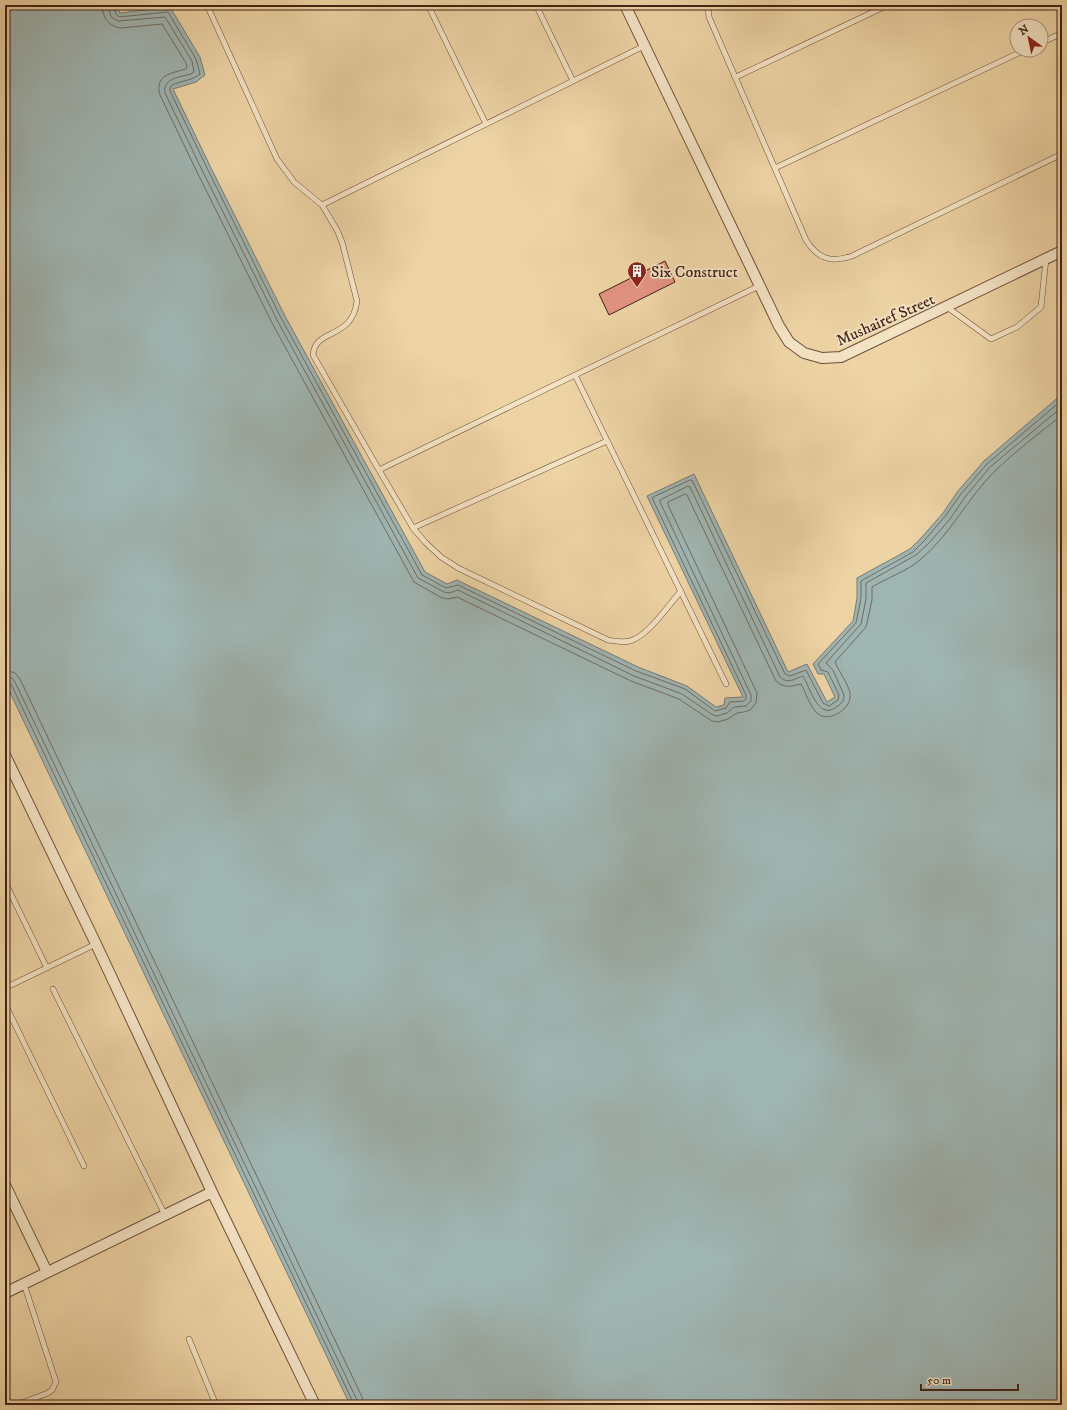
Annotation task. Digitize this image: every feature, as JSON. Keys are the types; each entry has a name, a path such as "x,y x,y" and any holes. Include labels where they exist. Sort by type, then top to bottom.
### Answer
{"street":[{"name":"Mushairef Street","path":"625,5 779,326 789,342 804,353 822,358 841,357 1062,251"},
{"path":"5,755 314,1405"},
{"path":"5,1185 47,1272"},
{"path":"5,1293 212,1192"}],"lane":[{"path":"207,5 277,159 294,182 322,205 331,218 342,242 357,301 356,309 348,323 343,328 316,343 313,355 413,528 441,557 458,568 608,640 629,642 638,638 681,591"},
{"path":"428,5 486,124"},
{"path":"536,5 573,81"},
{"path":"708,5 709,17 806,240 812,249 821,256 831,259 842,259 1062,154"},
{"path":"736,77 888,5"},
{"path":"1049,39 1062,33"},
{"path":"322,205 644,46"},
{"path":"775,168 1009,58"},
{"path":"947,307 992,339 1017,327 1041,307 1046,259"},
{"path":"379,470 759,286"},
{"path":"575,375 726,684"},
{"path":"413,528 607,441"},
{"path":"5,882 47,968"},
{"path":"5,988 96,944"},
{"path":"53,989 164,1215"},
{"path":"5,1004 84,1166"},
{"path":"16,1405 48,1393 55,1386 56,1382 56,1377 24,1284"},
{"path":"189,1339 216,1405"}],"water":[{"path":"5,5 116,5 120,13 170,7 200,57 205,75 196,82 173,89 285,316 425,572 447,584 457,580 638,667 687,686 716,707 724,705 725,698 743,697 647,496 694,474 788,672 807,664 827,702 835,697 824,674 818,674 813,664 853,621 857,598 857,578 910,549 943,513 958,491 984,461 1062,394 1062,1405 350,1405 5,682"}],"building":[{"name":"Six Construct","path":"665,261 675,282 609,315 599,294"}],"place":[{"name":"Six Construct","path":"637,288"}]}
